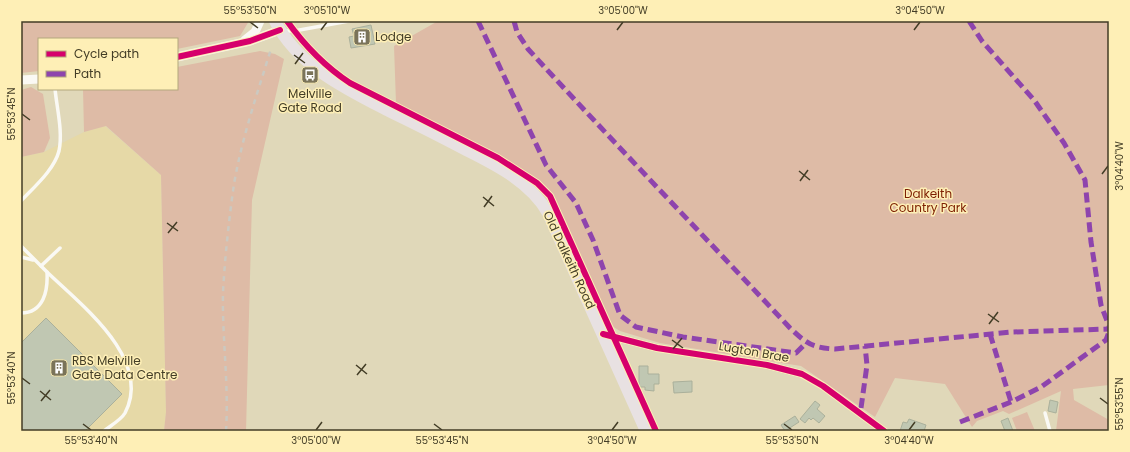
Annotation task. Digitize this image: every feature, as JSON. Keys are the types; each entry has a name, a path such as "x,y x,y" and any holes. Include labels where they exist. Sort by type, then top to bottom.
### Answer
{"main road":[{"name":"Old Dalkeith Road","path":"277,26 308,62 332,80 494,164 532,192 548,213 646,431"}],"street":[{"path":"238,44 255,32 260,21"},
{"path":"178,57 238,44 277,26"},
{"path":"21,80 38,79"},
{"name":"Lugton Brae","path":"603,334 657,348 767,365 802,374 823,386 884,431"}],"lane":[{"path":"277,26 294,31 349,21"},
{"path":"21,201 44,176 56,159 60,137 55,90"},
{"path":"21,246 104,328 120,350 131,374 131,391 124,414 104,431"},
{"path":"40,266 60,248"},
{"path":"21,257 36,262"},
{"path":"21,313 30,311 41,304 48,290 48,272"},
{"path":"1045,413 1050,431"}],"shaded area":[{"path":"105,126 161,175 166,412 164,431 21,431 21,157 44,152 84,132"}],"green space":[{"path":"35,21 249,21 240,36 178,49 178,38 38,38 38,71 21,73 21,23"},
{"name":"Dalkeith Country Park","path":"438,21 1109,21 1109,385 1073,389 1074,400 1109,420 1107,431 1056,431 1061,391 1009,414 1003,411 977,421 972,427 945,384 895,378 875,417 801,366 660,343 620,331 612,326 551,193 530,176 500,156 396,103 394,46"},
{"path":"260,51 275,54 284,59 252,200 246,431 164,431 166,412 161,175 106,126 84,132 83,90 178,90 178,67"},
{"path":"31,87 43,94 50,138 44,152 21,157 21,90"},
{"path":"1027,412 1035,431 1017,431 1012,418"}],"building":[{"name":"Lodge","path":"371,25 375,44 351,48 349,37 354,36 352,29"},
{"name":"RBS Melville Gate Data Centre","path":"46,318 122,394 85,431 21,431 21,343"},
{"path":"639,366 648,366 648,374 659,374 659,384 654,384 654,391 645,390 645,387 639,387"},
{"path":"692,381 692,392 674,393 673,382"},
{"path":"1050,400 1058,402 1056,413 1048,411"},
{"path":"815,401 820,405 817,409 825,416 819,423 813,418 811,420 809,418 805,423 800,419"},
{"path":"795,416 799,422 785,431 781,425"},
{"path":"1008,418 1013,431 1005,431 1001,421"},
{"path":"909,419 926,425 924,431 900,431 903,422 907,423"}],"railway":[{"path":"226,431 227,396 223,327 223,292 229,224 234,184 241,150 271,49"}],"marked path":[{"path":"478,21 546,165 576,203 593,240 620,315 636,327 683,337 796,353 806,343"},
{"path":"514,21 517,32 528,49 790,328 810,344 835,349 1012,332 1109,329"},
{"path":"969,21 982,41 1034,100 1064,143 1085,180 1091,242 1101,305 1109,326"},
{"path":"960,422 1011,402 1041,387 1106,340 1109,332"},
{"path":"990,334 1011,402"},
{"path":"861,408 867,365 865,346"}],"cycle path":[{"path":"287,21 316,55 332,70 350,83 498,158 537,183 550,196 656,431"},
{"path":"178,57 250,41 280,30"},
{"path":"603,334 657,348 767,365 802,374 823,386 884,431"}],"place":[{"name":"Lodge","path":"362,37"},
{"name":"Melville Gate Road","path":"310,75"},
{"name":"RBS Melville Gate Data Centre","path":"59,368"}]}
